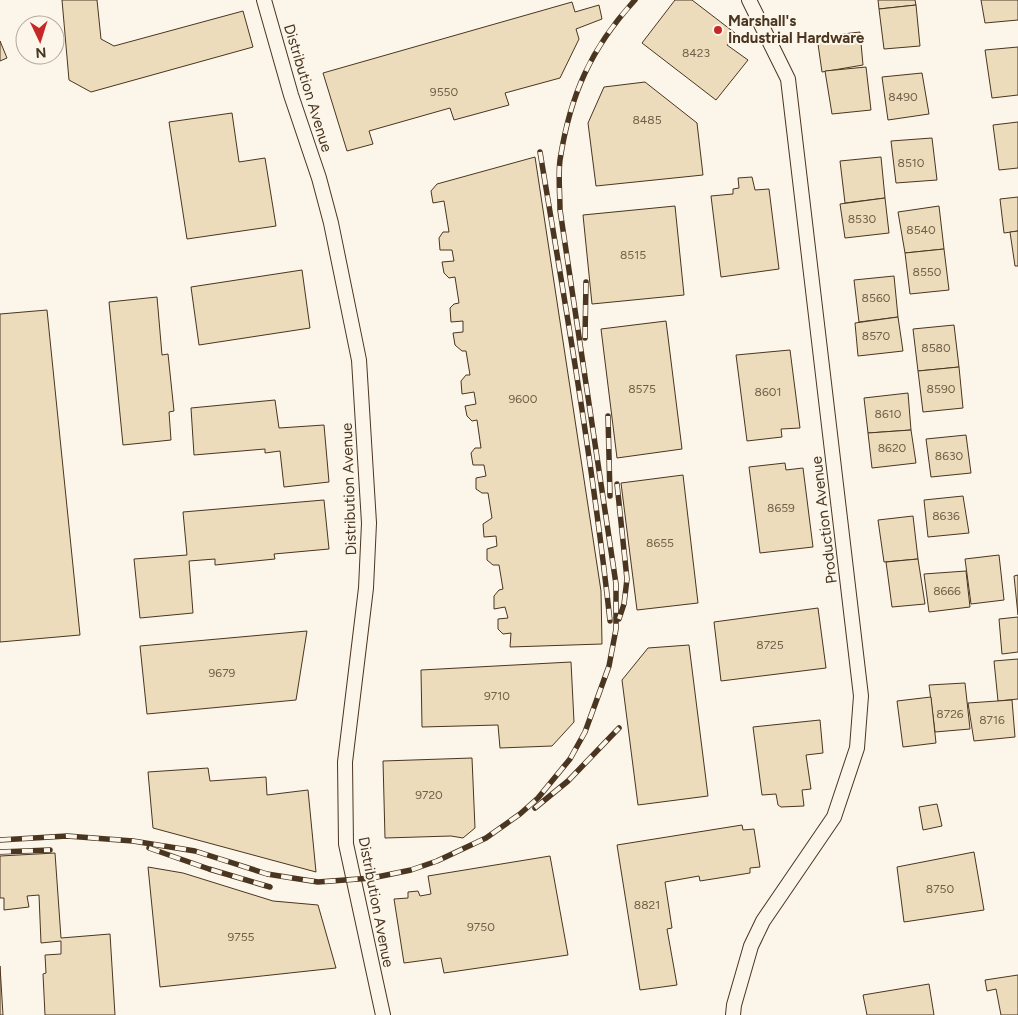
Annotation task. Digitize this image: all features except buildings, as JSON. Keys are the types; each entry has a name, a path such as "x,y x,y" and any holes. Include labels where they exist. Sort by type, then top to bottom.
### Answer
{"street":[{"name":"Distribution Avenue","path":"264,0 331,223 359,360 369,523 366,588 345,762 346,844 383,1015"},
{"name":"Production Avenue","path":"733,1015 734,1005 751,946 764,921 834,817 857,748 861,696 788,79 749,0"}],"railway":[{"path":"0,840 67,836 133,841 195,851 267,874 318,882 372,878 411,870 437,861 486,838 520,814 538,798 570,759 585,732 609,666 616,629 616,584 560,210 559,166 570,114 585,74 606,36 635,0"},
{"path":"540,152 587,445 610,621"},
{"path":"585,338 586,282"},
{"path":"608,416 610,496"},
{"path":"617,484 627,579 624,604 619,619"},
{"path":"535,808 568,781 619,728"},
{"path":"149,848 209,869 270,887"},
{"path":"0,852 50,850"}],"place":[{"name":"Marshall's Industrial Hardware","path":"718,30"}]}
